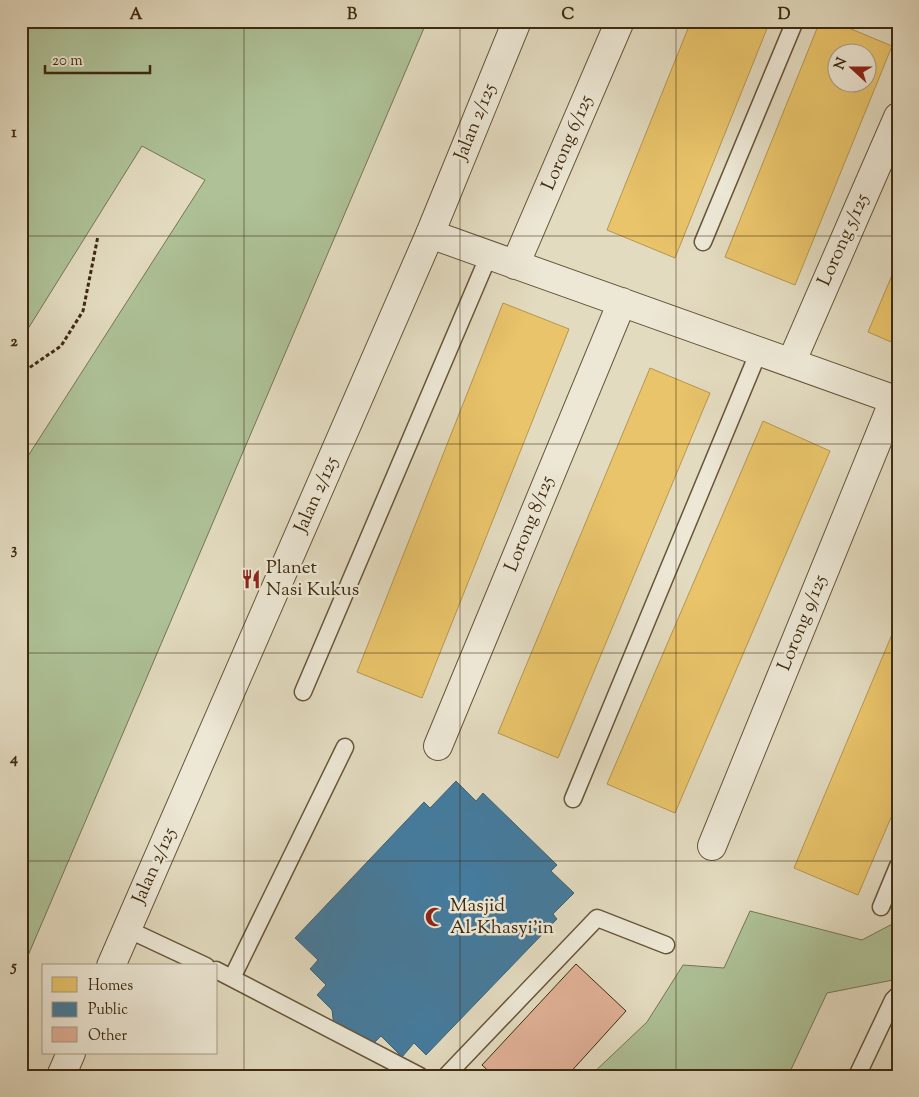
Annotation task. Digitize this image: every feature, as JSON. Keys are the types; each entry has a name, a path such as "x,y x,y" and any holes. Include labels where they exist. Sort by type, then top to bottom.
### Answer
{"street":[{"name":"Jalan 2/125","path":"112,964 430,234 517,21"},
{"name":"Lorong 6/125","path":"516,265 620,21"},
{"name":"Lorong 5/125","path":"791,363 898,117"},
{"path":"430,234 896,401"},
{"name":"Lorong 8/125","path":"438,746 622,302"},
{"name":"Lorong 9/125","path":"712,846 896,401"},
{"path":"61,1076 71,1054"}],"lane":[{"path":"703,242 795,21"},
{"path":"304,692 489,255"},
{"path":"573,799 759,351"},
{"path":"232,978 345,747"},
{"path":"881,907 898,866"},
{"path":"446,1076 597,918 666,945"},
{"path":"127,929 202,964"},
{"path":"218,971 420,1076"},
{"path":"857,1076 893,1000 898,995"}],"path":[{"path":"21,384 26,370 61,346 83,311 98,236"}],"green space":[{"path":"21,21 427,21 21,972 21,467 205,180 142,146 21,340"},
{"path":"750,911 862,940 898,921 898,977 893,980 827,993 788,1076 590,1076 647,1022 683,965 724,968"}],"building: Homes":[{"path":"691,21 770,21 675,258 607,230"},
{"path":"820,21 832,21 892,46 876,85 876,42 826,42 826,92 873,92 795,285 725,257"},
{"path":"898,261 898,345 868,332"},
{"path":"503,303 569,329 422,698 357,672"},
{"path":"650,368 710,393 558,758 498,733"},
{"path":"763,421 830,451 675,813 607,784"},
{"path":"898,620 898,801 858,895 794,868"}],"building: Public":[{"name":"Masjid Al-Khasyi'in","path":"456,781 476,801 483,793 557,865 551,871 574,893 553,914 557,919 426,1055 414,1043 402,1057 381,1036 370,1047 354,1032 334,1027 332,1010 317,995 326,985 310,969 318,960 295,938 424,802 430,808"}],"building: Other":[{"path":"576,964 626,1011 567,1076 494,1076 482,1065"}],"place":[{"name":"Planet Nasi Kukus","path":"251,579"},
{"name":"Masjid Al-Khasyi'in","path":"435,917"}]}
